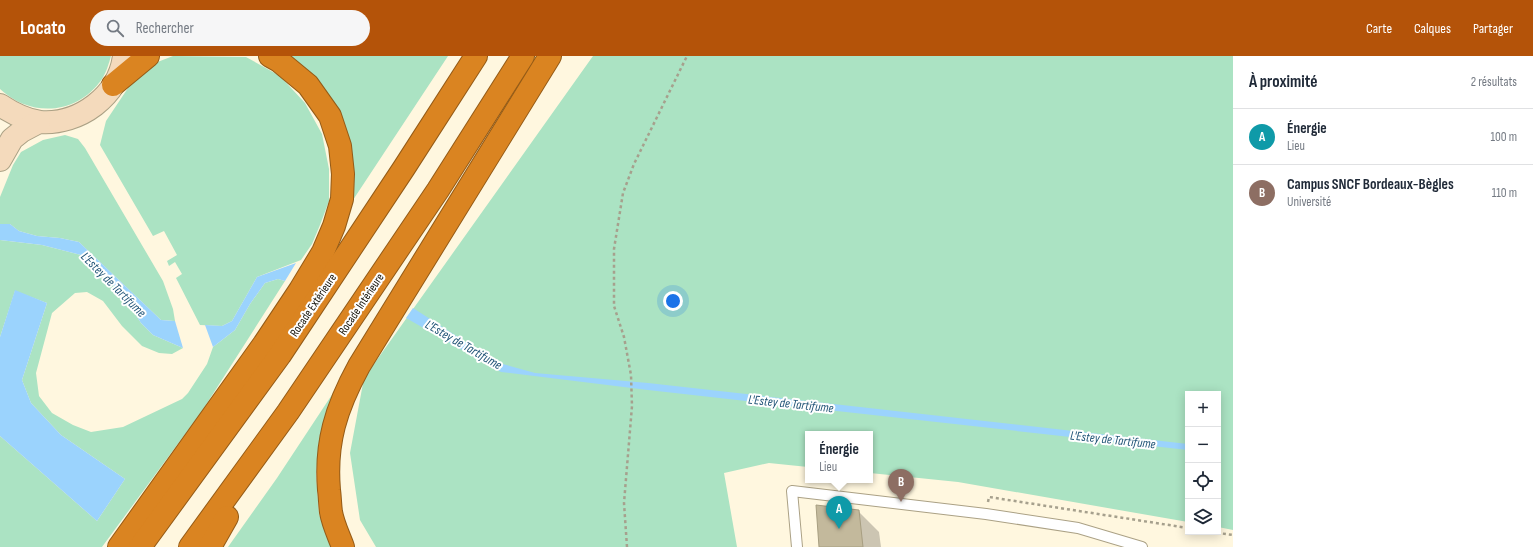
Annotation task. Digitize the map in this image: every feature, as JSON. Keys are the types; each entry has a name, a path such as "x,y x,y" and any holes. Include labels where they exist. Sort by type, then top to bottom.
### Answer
{"highway":[{"path":"113,85 148,56"},
{"path":"119,547 264,344 315,264 334,226 342,199 343,174 340,146 330,116 308,85 279,61 270,56"},
{"name":"Rocade Extérieure","path":"140,547 280,355 396,181 476,56"},
{"name":"Rocade Intérieure","path":"190,547 288,412 438,190 524,56"},
{"path":"343,547 331,512 328,474 329,446 336,415 346,391 363,360 550,56"},
{"path":"210,547 288,412"}],"main road":[{"path":"0,105 16,115 39,122 58,121 75,117 90,109 103,99 113,85 123,64 124,56"},
{"path":"0,160 12,139 22,131 39,122"}],"lane":[{"path":"797,547 792,491 986,514 1078,528 1142,547"}],"path":[{"path":"627,547 624,504 632,406 632,375 624,337 614,306 614,249 623,193 634,164 687,56"},
{"path":"1221,533 1233,535"}],"green space":[{"path":"0,56 111,56 102,79 92,91 80,100 67,106 39,108 26,105 12,98 0,89"},
{"path":"173,56 246,57 280,76 305,103 322,134 329,169 329,201 312,244 301,260 257,277 232,321 222,326 200,325 176,278 182,274 175,262 169,266 167,261 177,255 164,231 153,236 100,145 106,121 130,85 155,63"},
{"path":"287,56 448,56 351,203 350,161"},
{"path":"593,56 1233,56 1233,530 1221,528 1221,391 1185,391 1185,521 958,482 873,473 873,431 805,431 805,467 769,463 724,473 737,547 376,547 360,520 350,453 364,378"},
{"path":"65,135 78,139 85,148 163,281 173,309 175,321 161,320 79,242 60,238 37,236 19,231 10,224 0,224 0,197 13,165 21,152 43,140"},
{"path":"0,240 42,245 81,255 106,277 127,301 141,323 153,335 183,348 172,354 159,353 142,346 122,326 103,301 87,292 75,293 52,313 36,373 39,396 52,413 73,425 91,432 123,427 182,399 188,393 207,364 213,347 235,330 250,304 265,283 278,279 285,281 202,411 102,547 0,547 0,436 97,521 125,479 61,435 31,403 22,380 47,303 15,291 0,337"},
{"path":"341,381 327,415 319,443 316,474 319,514 331,547 228,547 277,478"}],"water":[{"name":"L'Estey de Tartifume","path":"0,224 10,224 19,231 37,236 60,238 79,242 161,320 175,321 183,348 153,335 141,323 127,301 106,277 81,255 42,245 0,240"},
{"path":"296,263 285,281 278,279 265,283 250,304 235,330 213,347 205,325 222,326 232,321 257,277"},
{"path":"15,290 47,303 22,380 31,403 61,435 125,479 97,521 0,436 0,337"},
{"name":"L'Estey de Tartifume","path":"413,308 475,348 503,364 535,373 648,383 1185,444 1185,450 648,390 501,372 406,318"}],"building":[{"path":"816,505 859,510 863,547 819,547"}],"place":[{"name":"Campus SNCF Bordeaux-Bègles","path":"901,502"},
{"name":"Énergie","path":"839,529"}]}
